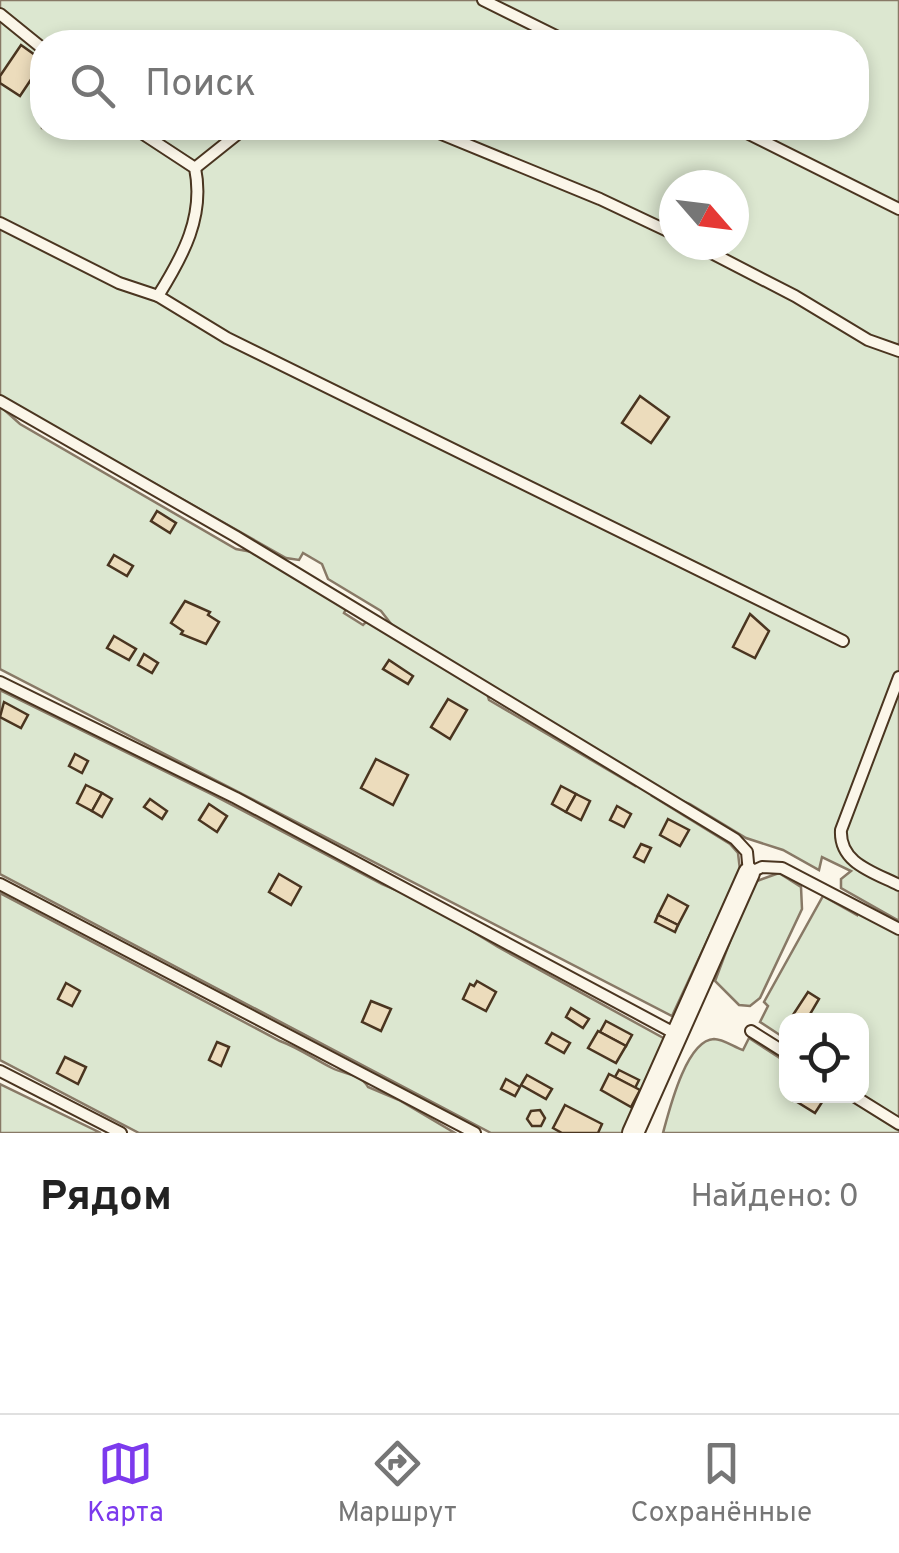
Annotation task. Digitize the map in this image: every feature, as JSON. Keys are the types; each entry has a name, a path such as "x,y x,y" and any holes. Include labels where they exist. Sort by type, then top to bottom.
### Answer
{"street":[{"path":"633,1133 748,873"}],"lane":[{"path":"483,0 544,30"},
{"path":"0,14 30,38"},
{"path":"152,140 195,168 200,190 192,236 158,296"},
{"path":"195,168 230,140"},
{"path":"456,140 659,227"},
{"path":"761,140 899,209"},
{"path":"0,223 119,283 158,296 245,346 844,641"},
{"path":"725,260 868,340 899,351"},
{"path":"0,401 235,536 735,839 748,852 748,873 762,867 782,868 899,929"},
{"path":"899,677 841,830 840,846 850,860 899,885"},
{"path":"0,682 236,798 676,1034"},
{"path":"0,884 474,1133"},
{"path":"751,1031 779,1049"},
{"path":"0,1071 121,1133"},
{"path":"865,1103 899,1124"}],"green space":[{"path":"0,0 899,0 899,921 841,888 841,879 851,871 822,857 819,870 783,850 746,838 690,804 670,796 654,797 730,844 738,853 740,870 672,1016 0,669 0,406 20,424 236,549 257,553 336,599 346,609 344,613 363,625 367,621 486,690 489,700 634,785 630,771 395,629 381,611 328,579 322,564 303,553 299,560 286,558 0,396"},
{"path":"0,690 424,902 667,1040 626,1133 491,1133 0,874"},
{"path":"779,873 801,887 802,909 760,998 750,1006 739,1005 715,981 746,899 757,881"},
{"path":"0,893 332,1068 357,1077 368,1087 455,1133 139,1133 0,1060"},
{"path":"823,896 857,915 858,910 899,927 899,1133 663,1133 687,1063 704,1042 714,1039 743,1050 749,1038 779,1057 779,1103 869,1103 869,1013 779,1013 779,1034 760,1022 768,1006 764,1002"},
{"path":"0,1084 101,1133 0,1133"}],"building":[{"path":"21,45 30,51 30,81 20,96 0,83 0,76"},
{"path":"640,396 669,417 651,443 622,423"},
{"path":"157,511 176,523 170,533 151,521"},
{"path":"114,555 133,566 127,576 108,565"},
{"path":"185,601 210,612 208,615 219,622 206,644 181,634 183,631 171,623"},
{"path":"750,614 769,631 755,658 733,647"},
{"path":"114,636 136,649 129,660 107,648"},
{"path":"144,654 158,663 152,673 138,665"},
{"path":"389,660 413,676 408,684 383,669"},
{"path":"448,699 467,710 450,739 431,727"},
{"path":"4,702 28,715 21,728 0,717"},
{"path":"75,754 88,761 82,773 69,766"},
{"path":"376,759 408,775 393,805 361,788"},
{"path":"86,785 102,793 92,811 77,803"},
{"path":"561,786 576,794 566,812 552,804"},
{"path":"102,793 112,799 102,817 92,811"},
{"path":"576,794 590,801 581,820 566,812"},
{"path":"150,799 167,811 162,819 144,807"},
{"path":"209,804 227,816 217,832 199,820"},
{"path":"617,806 631,814 624,827 610,820"},
{"path":"668,819 689,830 680,846 660,835"},
{"path":"641,844 651,848 644,862 634,857"},
{"path":"279,874 301,887 291,905 269,892"},
{"path":"668,895 688,906 678,925 658,915"},
{"path":"658,915 678,925 675,932 655,922"},
{"path":"477,981 496,992 486,1011 463,999 470,984 474,986"},
{"path":"66,983 80,991 72,1006 58,999"},
{"path":"808,992 819,999 811,1013 794,1013"},
{"path":"371,1001 391,1009 381,1031 362,1022"},
{"path":"571,1008 589,1019 583,1028 566,1017"},
{"path":"606,1021 632,1035 626,1046 600,1032"},
{"path":"598,1031 626,1046 616,1063 588,1048"},
{"path":"552,1033 570,1043 564,1053 546,1043"},
{"path":"217,1042 229,1047 221,1066 209,1060"},
{"path":"65,1057 86,1067 78,1084 57,1073"},
{"path":"619,1070 639,1080 635,1088 615,1077"},
{"path":"609,1074 640,1090 631,1107 601,1090"},
{"path":"527,1075 552,1089 546,1099 521,1085"},
{"path":"506,1079 520,1087 515,1096 501,1089"},
{"path":"799,1103 821,1103 815,1113"},
{"path":"565,1105 602,1124 598,1133 562,1133 553,1128"},
{"path":"540,1110 545,1118 541,1126 532,1126 527,1119 531,1111"}]}
